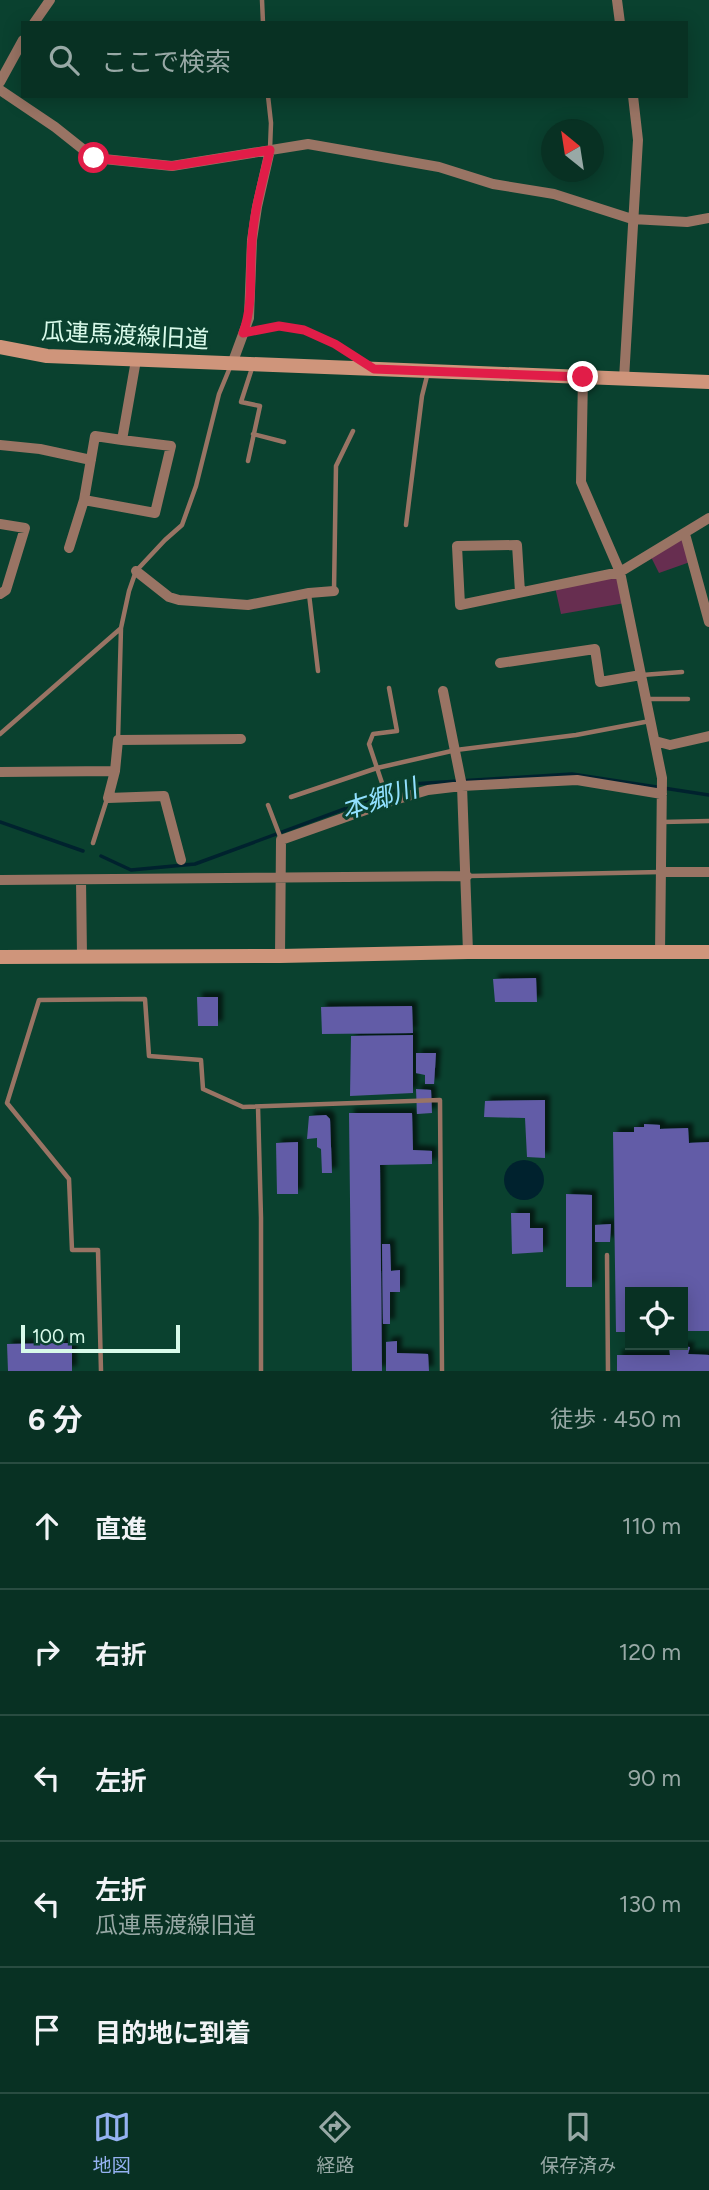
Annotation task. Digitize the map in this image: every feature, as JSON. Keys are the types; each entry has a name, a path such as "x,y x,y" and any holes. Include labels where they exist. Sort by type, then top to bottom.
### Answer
{"street":[{"path":"617,0 620,21"},
{"path":"36,21 51,1"},
{"path":"0,82 21,44"},
{"path":"0,90 55,127 94,158 172,166 308,144 439,167 493,184 554,194 632,219 687,222 709,218"},
{"path":"624,379 638,140 633,98"},
{"path":"232,364 249,318 252,240 270,150"},
{"name":"瓜連馬渡線旧道","path":"0,346 47,356 709,382"},
{"path":"122,440 136,360"},
{"path":"583,377 581,482 620,572 662,778 660,953"},
{"path":"69,548 84,500 95,436 171,446 155,513 84,500"},
{"path":"0,445 40,449 91,460"},
{"path":"520,592 517,545 457,546 460,605 620,572 709,518"},
{"path":"0,524 26,528 6,590 0,594"},
{"path":"685,534 709,622"},
{"path":"136,571 169,597 179,600 248,605 309,593 334,592"},
{"path":"500,663 594,649 600,682 641,675"},
{"path":"443,691 461,772 468,952"},
{"path":"654,741 670,745 709,736"},
{"path":"181,860 164,796 108,798 115,771 118,740 241,739"},
{"path":"0,772 115,771"},
{"path":"280,956 281,840 428,790 577,780 662,794"},
{"path":"661,872 709,872"},
{"path":"0,880 467,876"},
{"path":"81,880 82,956"},
{"path":"0,957 468,952 709,953"}],"lane":[{"path":"262,0 263,21"},
{"path":"268,98 270,150"},
{"path":"243,333 279,326 304,330 335,344 374,369"},
{"path":"118,740 121,628 129,592 136,571 182,524 196,486 219,394 232,364"},
{"path":"248,461 260,406 241,402 253,365"},
{"path":"406,525 422,396 429,371"},
{"path":"334,592 335,466 353,431"},
{"path":"253,434 284,442"},
{"path":"309,593 318,671"},
{"path":"0,734 121,628"},
{"path":"641,675 682,672"},
{"path":"388,802 369,744 373,734 397,731 389,688"},
{"path":"646,699 688,699"},
{"path":"291,797 377,768 456,750 576,735 650,721"},
{"path":"93,843 108,798"},
{"path":"268,806 281,840"},
{"path":"662,822 709,821"},
{"path":"467,876 661,872"},
{"path":"100,1371 99,1250 72,1250 69,1180 7,1103 39,1000 145,999 149,1056 201,1060 203,1089 243,1107 440,1100 442,1371"},
{"path":"258,1107 261,1371"},
{"path":"607,1255 608,1371"}],"shaded area":[{"path":"682,537 690,562 659,573 650,555"},
{"path":"617,575 625,603 561,614 555,587"}],"water":[{"path":"524,1160 538,1166 544,1180 538,1194 524,1200 510,1194 504,1180 510,1166"}],"building":[{"path":"536,978 537,1002 495,1002 493,979"},
{"path":"197,997 218,997 218,1026 198,1026"},
{"path":"412,1006 413,1033 322,1034 321,1007"},
{"path":"413,1035 413,1093 350,1096 351,1036"},
{"path":"416,1053 436,1053 434,1084 425,1084 425,1075 416,1073"},
{"path":"416,1089 431,1090 432,1113 417,1114"},
{"path":"545,1100 545,1158 527,1157 525,1118 484,1117 485,1101"},
{"path":"349,1113 412,1113 413,1150 432,1151 432,1164 380,1165 382,1371 352,1371"},
{"path":"326,1115 330,1119 332,1173 322,1173 321,1149 317,1147 317,1138 307,1139 309,1116"},
{"path":"644,1124 660,1125 660,1129 688,1128 689,1143 709,1142 709,1331 688,1331 688,1287 625,1287 625,1332 616,1332 613,1132 634,1132 634,1127 644,1127"},
{"path":"298,1142 298,1194 277,1194 276,1143"},
{"path":"566,1194 592,1195 592,1287 566,1287"},
{"path":"511,1213 530,1213 530,1228 543,1228 543,1252 512,1254"},
{"path":"611,1224 610,1242 595,1242 595,1225"},
{"path":"382,1244 390,1244 391,1271 400,1270 400,1292 390,1292 390,1324 383,1324"},
{"path":"397,1341 397,1353 428,1354 429,1371 386,1371 386,1342"},
{"path":"72,1343 72,1371 8,1371 7,1344"},
{"path":"690,1347 688,1354 709,1355 709,1371 617,1371 617,1355 670,1355 669,1350 688,1350"}],"waterway":[{"name":"本郷川","path":"101,856 131,870 195,864 412,784 572,774 709,795"},
{"name":"本郷川","path":"0,822 83,851"}],"route":[{"path":"94,158 172,166 270,150 257,206 252,240 249,318 243,333 279,326 304,330 335,344 374,369 583,377"}]}
